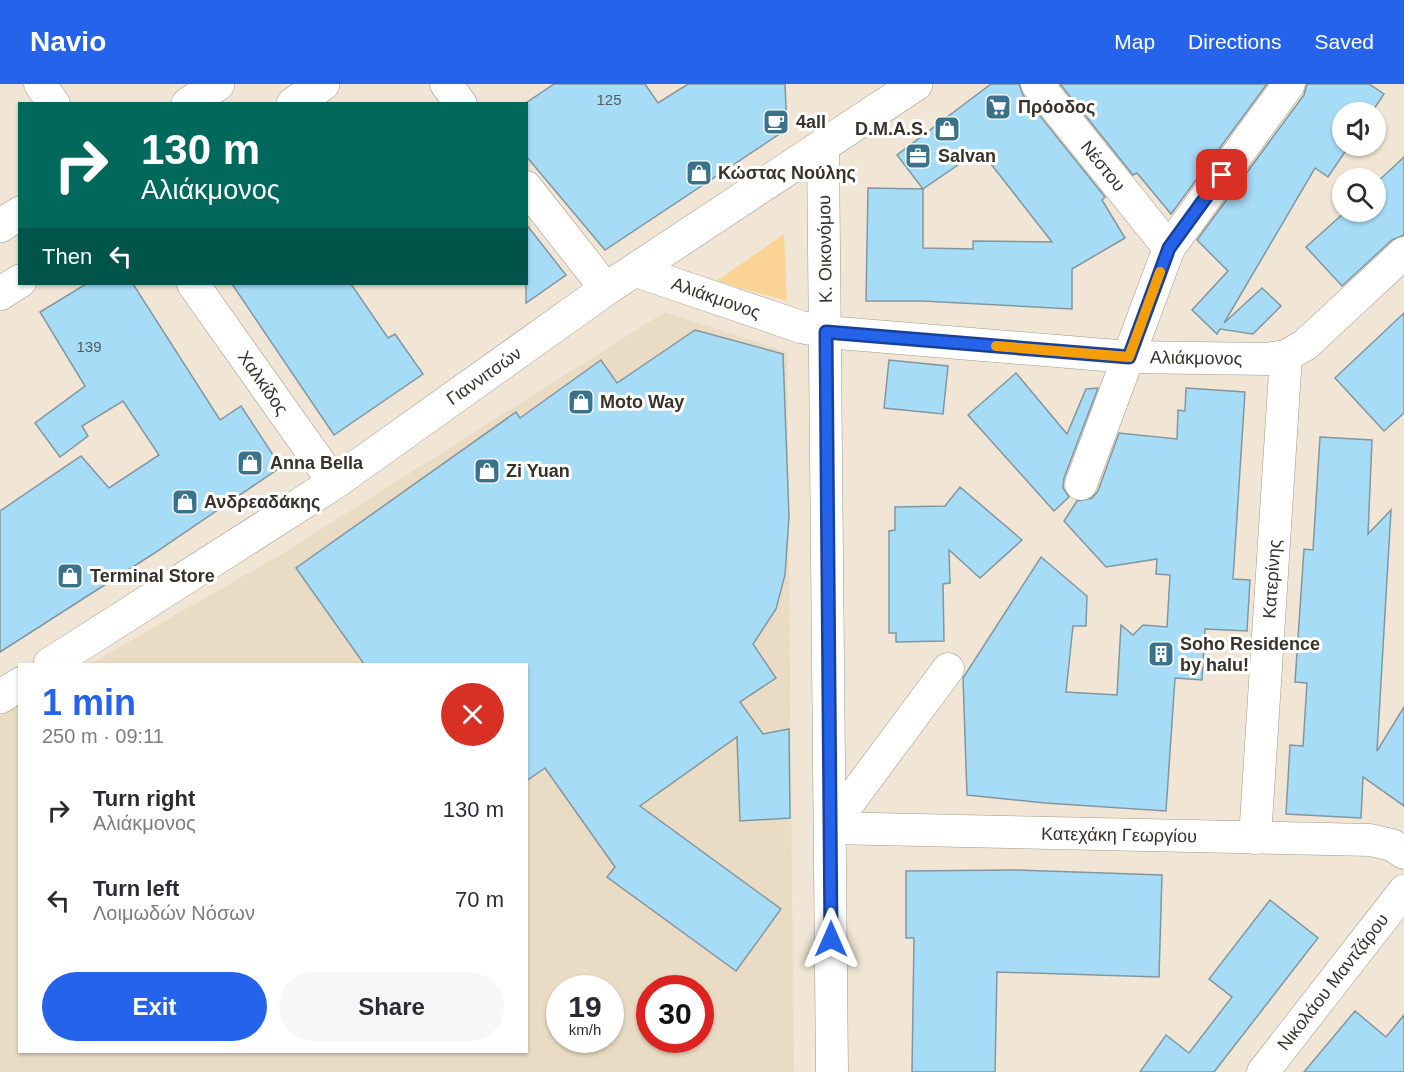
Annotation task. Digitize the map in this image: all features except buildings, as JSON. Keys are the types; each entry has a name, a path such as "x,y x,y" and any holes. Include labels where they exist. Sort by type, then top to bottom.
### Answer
{"main road":[{"path":"191,102 218,84"},
{"path":"296,102 323,84"},
{"name":"Γιαννιτσών","path":"52,663 334,483 606,289 916,84"},
{"path":"0,226 18,214"},
{"path":"0,294 18,282"},
{"path":"0,697 18,685"}],"street":[{"path":"40,84 53,102"},
{"path":"446,84 460,102"},
{"name":"Νέστου","path":"1037,84 1169,248"},
{"path":"1081,484 1169,248 1289,84"},
{"name":"Κ. Οικονόμου","path":"823,146 832,1072"},
{"path":"528,190 606,289"},
{"name":"Αλιάκμονος","path":"636,271 801,327 826,332 1129,357 1266,359 1286,356 1305,345 1404,253"},
{"name":"Χαλκίδος","path":"194,285 334,483"},
{"name":"Κατερίνης","path":"1255,838 1286,356"},
{"path":"830,828 948,669"},
{"name":"Κατεχάκη Γεωργίου","path":"830,828 1370,840 1392,845 1404,853"},
{"name":"Νικολάου Μαντζάρου","path":"1263,1072 1404,891"}],"shaded area":[{"path":"784,234 787,301 717,281"},
{"path":"665,312 787,352 794,1072 0,1072 0,716 18,706 18,1053 528,1053 528,663 92,663 280,555"}],"slow traffic":[{"path":"996,346 1129,357 1160,272"}],"place":[{"name":"Πρόοδος","path":"998,107"},
{"name":"4all","path":"776,122"},
{"name":"D.M.A.S.","path":"947,129"},
{"name":"Salvan","path":"918,156"},
{"name":"Κώστας Νούλης","path":"699,173"},
{"name":"Moto Way","path":"581,402"},
{"name":"Anna Bella","path":"250,463"},
{"name":"Zi Yuan","path":"487,471"},
{"name":"Ανδρεαδάκης","path":"185,502"},
{"name":"Terminal Store","path":"70,576"},
{"name":"Soho Residence by halu!","path":"1161,654"}],"route":[{"path":"831,939 826,332 1129,357 1169,248 1222,175"}]}
